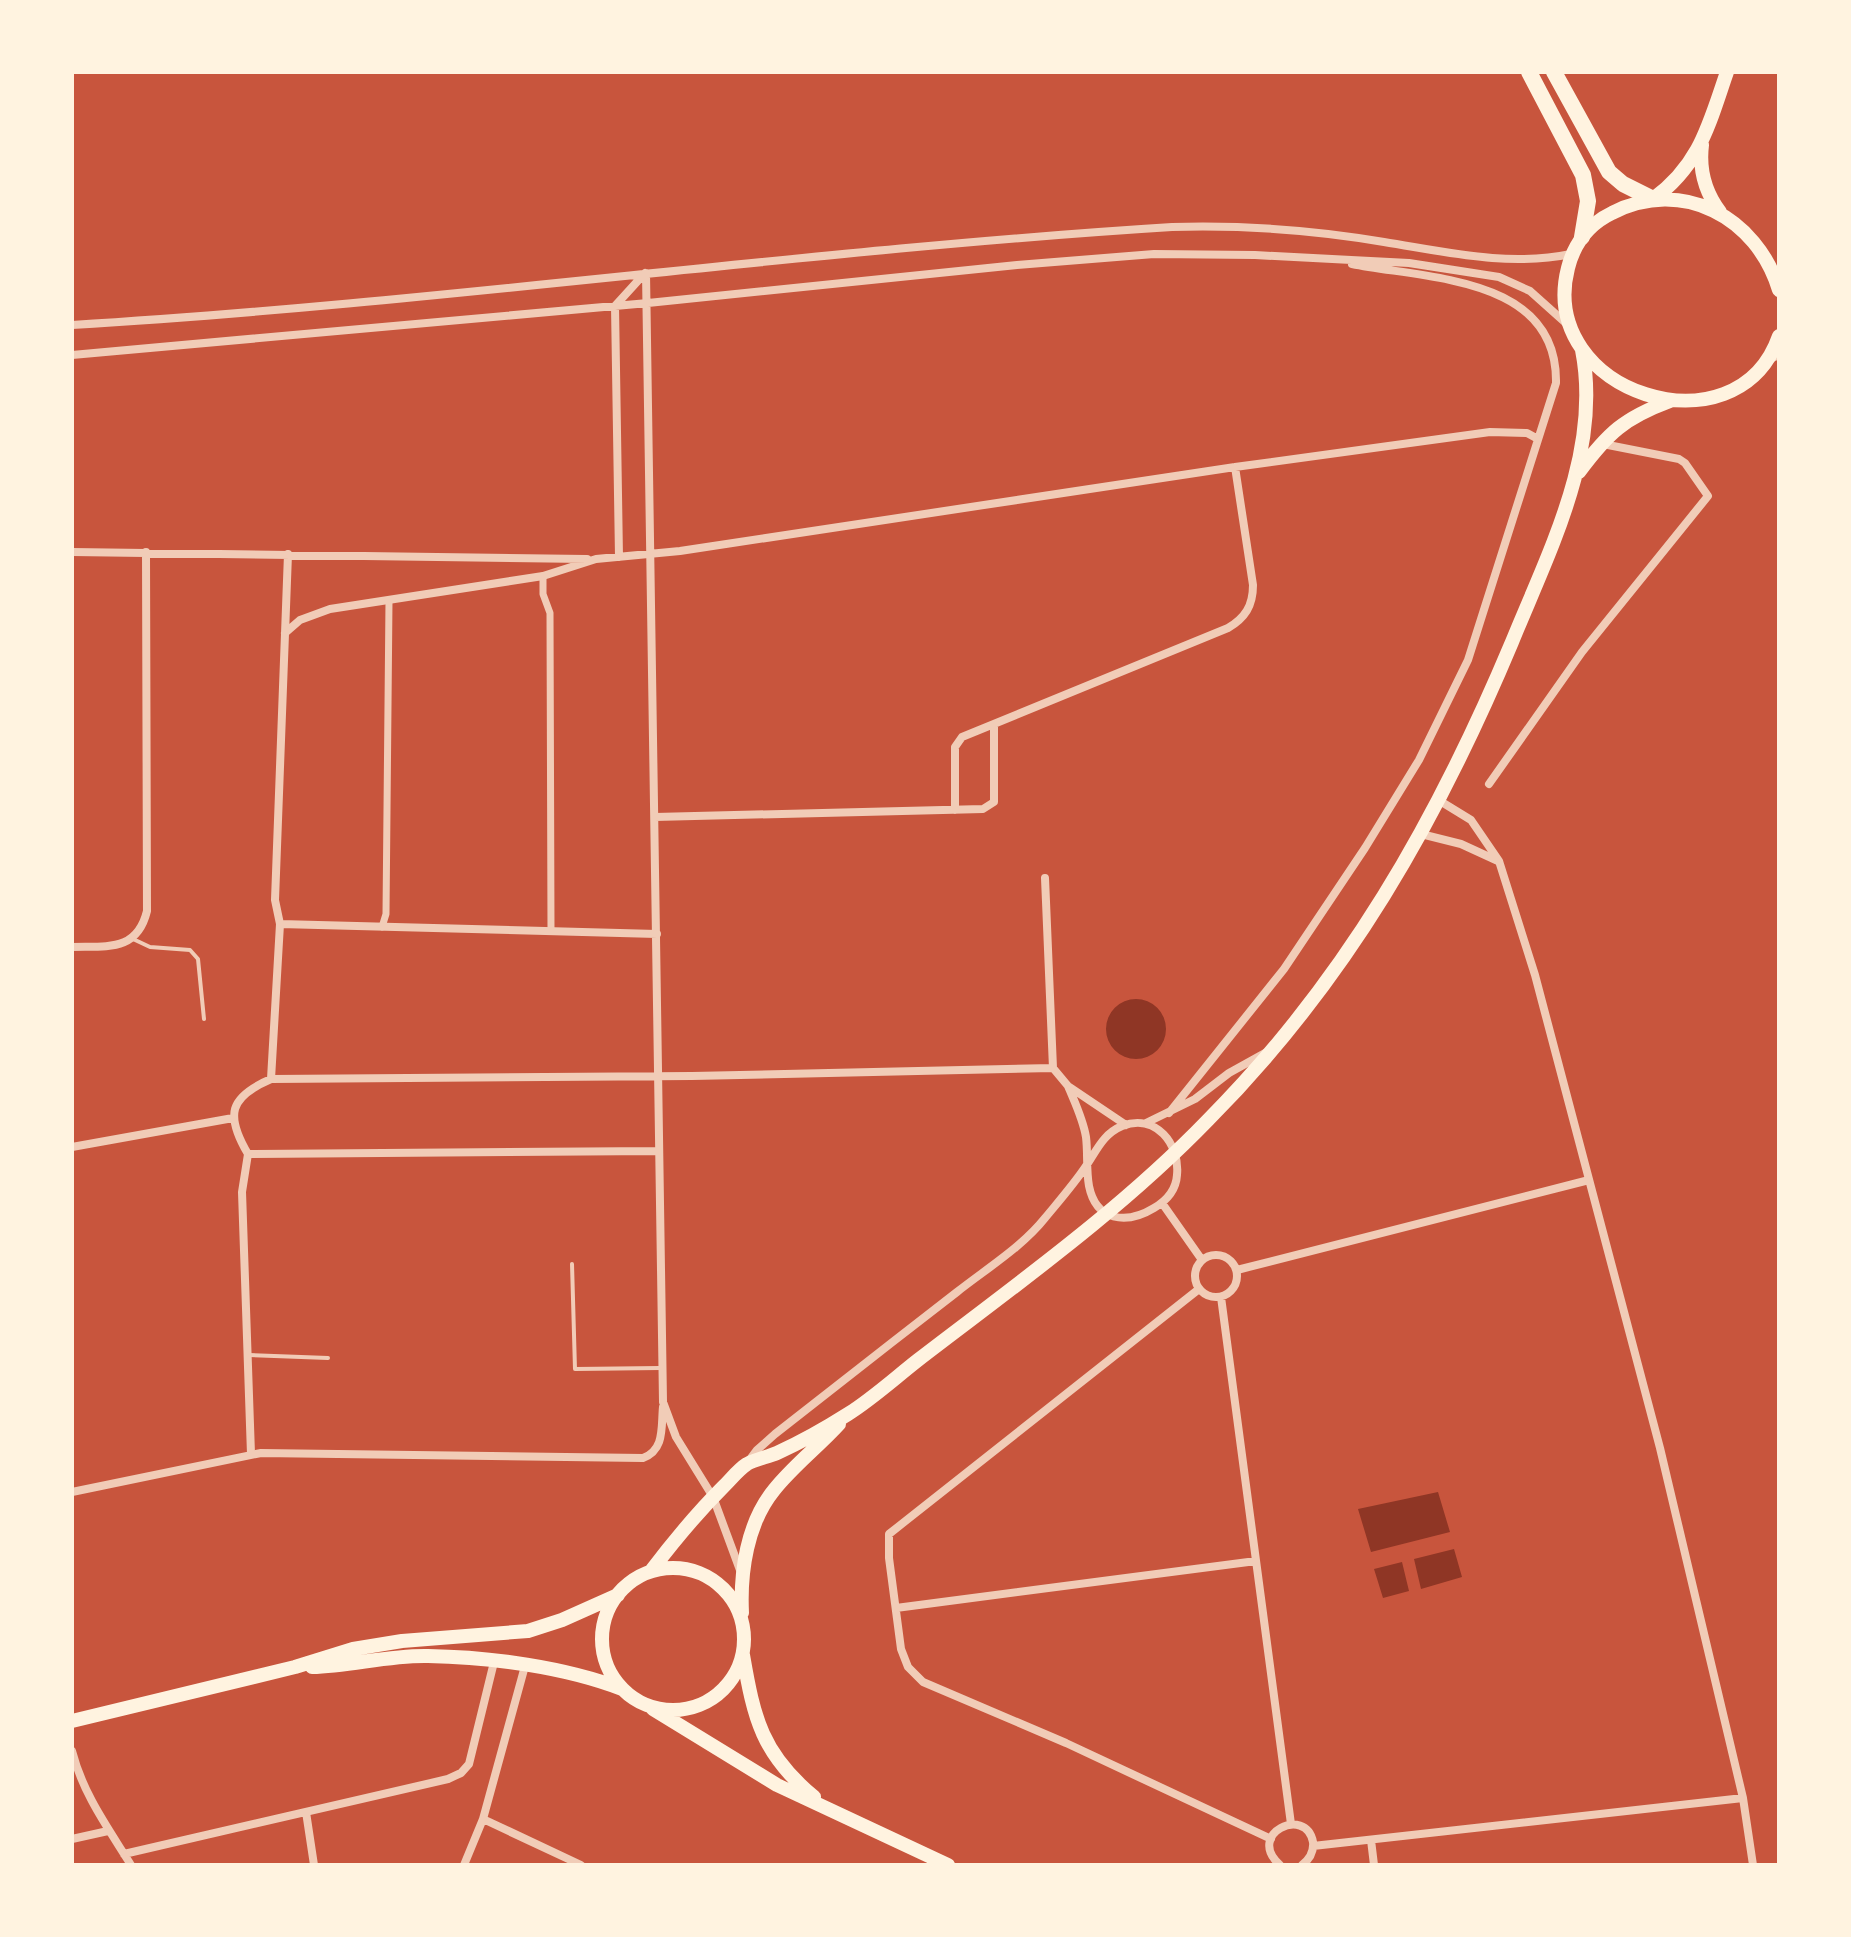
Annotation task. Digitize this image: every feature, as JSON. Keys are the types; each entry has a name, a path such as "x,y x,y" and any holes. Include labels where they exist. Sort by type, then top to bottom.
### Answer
{"highway":[{"path":"1529,72 1583,175 1588,201 1582,237"},
{"path":"1554,72 1609,172 1623,184 1653,199"}],"main road":[{"path":"1727,72 1703,139 1674,184 1653,199 1611,213 1596,222 1571,254 1564,296 1569,325 1582,350 1596,366 1621,385 1671,401 1708,399 1742,384 1773,358 1779,336"},
{"path":"1703,139 1701,162 1704,181 1713,202 1723,215 1756,242 1779,290"},
{"path":"1653,199 1686,201 1723,215"},
{"path":"826,1807 777,1761 765,1740 753,1708 743,1654 742,1576 753,1530 772,1492 847,1415 1104,1214 1208,1120 1271,1050 1351,947 1440,801 1484,709 1540,573 1576,475 1586,424 1588,393 1582,350"},
{"path":"1576,475 1600,443 1624,421 1671,401"},
{"path":"622,1689 607,1666 602,1637 604,1622 618,1595 629,1584 651,1571 713,1497 747,1464 784,1450 847,1415"},
{"path":"651,1571 679,1569 700,1573 719,1585 742,1618"},
{"path":"72,1721 295,1667 353,1649 402,1641 528,1631 562,1620 618,1595"},
{"path":"649,1706 679,1710 702,1705 728,1684 743,1654"},
{"path":"295,1667 428,1656 525,1666 575,1675 622,1689 777,1785 948,1865"}],"street":[{"path":"72,325 1184,227 1245,228 1344,237 1494,259 1533,259 1571,254"},
{"path":"72,355 648,303 1088,258 1168,254 1409,263 1499,277 1530,291 1569,325"},
{"path":"1169,1113 1284,969 1419,760 1468,660 1553,395 1556,369 1550,343 1534,318 1510,300 1481,288 1319,258"},
{"path":"72,1492 251,1454 643,1458 652,1455 658,1448 663,1368 646,273"},
{"path":"619,557 615,306 646,273"},
{"path":"72,552 596,559 652,555 1235,467 1490,432 1527,433 1538,439"},
{"path":"1489,784 1582,652 1708,496 1679,459 1600,443"},
{"path":"955,810 955,747 962,737 1240,621 1250,607 1253,585 1235,467"},
{"path":"72,947 106,946 133,939 143,928 147,911 146,552"},
{"path":"271,1079 280,924 275,900 288,554"},
{"path":"285,633 311,614 543,576 596,559"},
{"path":"543,576 543,594 550,613 551,931"},
{"path":"382,927 386,914 389,601"},
{"path":"655,817 983,809 994,802 994,726"},
{"path":"1440,801 1471,820 1499,861 1535,975 1660,1448 1743,1798 1753,1865"},
{"path":"1421,834 1461,844 1499,861"},
{"path":"1045,878 1053,1068 1068,1086 1126,1125"},
{"path":"280,924 657,934"},
{"path":"747,1464 775,1434 1028,1236 1058,1204 1103,1139 1126,1125 1146,1123 1169,1113 1195,1099 1229,1073 1271,1050"},
{"path":"251,1454 242,1192 248,1154 233,1118 239,1098 257,1085 271,1079 659,1076 1053,1068"},
{"path":"1068,1086 1083,1122 1092,1194 1104,1214 1116,1219 1132,1217 1162,1203 1176,1184 1175,1151 1165,1134 1146,1123"},
{"path":"72,1147 233,1118"},
{"path":"248,1154 659,1151"},
{"path":"1237,1270 1589,1180"},
{"path":"1162,1203 1202,1260"},
{"path":"1208,1256 1229,1258 1237,1270 1236,1284 1221,1297 1209,1296 1199,1289 1195,1277 1202,1260 1208,1256"},
{"path":"1199,1289 889,1534 889,1558 903,1659 923,1682 1066,1743 1271,1839"},
{"path":"1221,1297 1291,1824"},
{"path":"663,1402 676,1437 713,1497 742,1576"},
{"path":"896,1608 1256,1561"},
{"path":"124,1854 448,1779 461,1773 469,1764 494,1662"},
{"path":"464,1865 483,1819 525,1666"},
{"path":"72,1751 87,1792 131,1865"},
{"path":"1313,1846 1743,1798"},
{"path":"306,1812 314,1865"},
{"path":"483,1819 581,1865"},
{"path":"1280,1865 1271,1854 1271,1839 1279,1828 1291,1824 1304,1828 1312,1840 1312,1854 1302,1865"},
{"path":"72,1839 108,1831"},
{"path":"1371,1840 1374,1865"}],"lane":[{"path":"133,939 150,947 190,950 198,959 204,1019"},
{"path":"572,1264 575,1369 663,1368"},
{"path":"249,1355 328,1358"}],"shaded area":[{"path":"1136,999 1147,1001 1157,1008 1164,1018 1164,1040 1157,1050 1147,1057 1136,1059 1125,1057 1115,1050 1108,1040 1106,1029 1108,1018 1115,1008 1125,1001"},
{"path":"1438,1492 1450,1532 1371,1552 1358,1509"},
{"path":"1454,1549 1462,1577 1421,1589 1414,1559"},
{"path":"1402,1562 1409,1591 1383,1598 1374,1569"}]}
